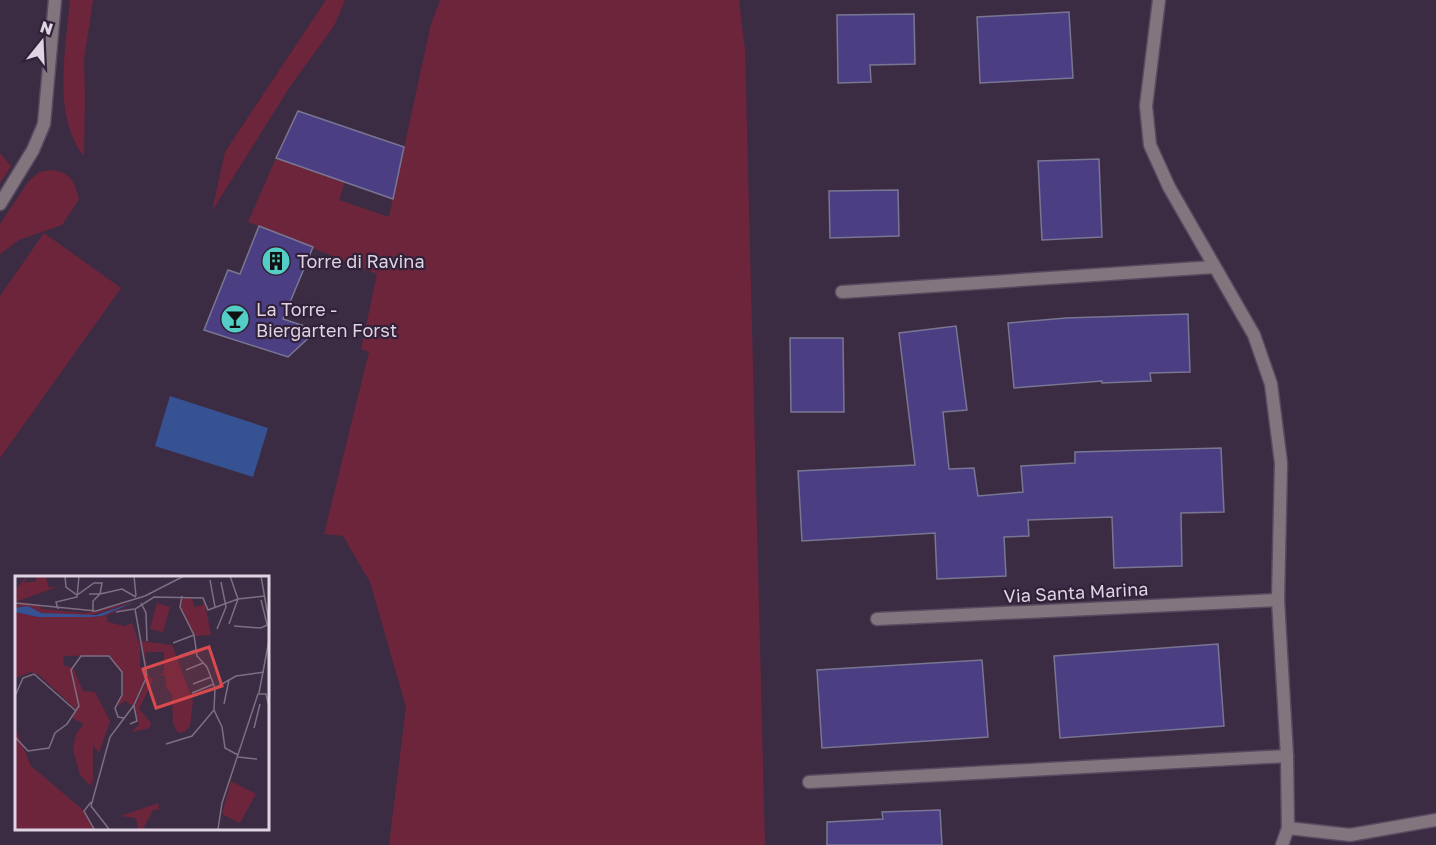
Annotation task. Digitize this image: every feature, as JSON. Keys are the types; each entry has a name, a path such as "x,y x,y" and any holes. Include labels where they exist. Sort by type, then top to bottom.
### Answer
{"street":[{"path":"0,204 33,150 44,124 56,0"},
{"path":"1159,0 1146,106 1150,145 1169,187 1254,335 1271,384 1281,463 1278,600 1287,756 1288,828 1282,845"},
{"path":"842,292 1214,267"},
{"name":"Via Santa Marina","path":"877,619 1278,600"},
{"path":"809,782 1287,756"},
{"path":"1288,828 1350,835 1436,820"}],"shaded area":[{"path":"70,0 93,0 84,60 84,156 74,140 64,102 64,60"},
{"path":"326,0 345,0 334,26 291,85 212,211 225,152"},
{"path":"440,0 739,0 745,50 765,845 389,845 406,707 370,582 343,536 324,534 369,352 361,349 377,274 248,222 276,158 345,182 339,200 389,217 431,24"},
{"path":"0,153 11,166 0,183"},
{"path":"50,170 70,178 79,199 62,225 19,240 0,254 0,224 28,182 39,172"},
{"path":"44,233 121,288 0,458 0,296"}],"water":[{"path":"170,396 268,428 253,477 155,446"}],"building":[{"path":"1069,12 1073,78 980,83 977,17"},
{"path":"914,14 915,64 870,65 871,82 838,83 837,15"},
{"path":"298,111 404,147 393,199 276,158"},
{"path":"1099,159 1102,237 1042,240 1038,161"},
{"path":"898,190 899,236 830,238 829,191"},
{"path":"259,226 313,247 283,319 317,330 288,357 204,330 228,270 240,274"},
{"path":"1188,314 1190,372 1150,373 1151,381 1102,383 1102,381 1014,388 1008,323 1066,318"},
{"path":"956,326 967,410 943,412 949,469 974,468 978,496 1023,492 1021,466 1075,463 1075,452 1221,448 1224,512 1181,513 1182,566 1114,568 1112,517 1028,520 1029,536 1004,537 1006,576 937,579 935,533 802,541 798,471 915,465 899,333"},
{"path":"790,338 843,338 844,412 791,412"},
{"path":"1218,644 1224,726 1060,738 1054,656"},
{"path":"982,660 988,737 822,748 817,670"},
{"path":"940,810 942,845 827,845 827,822 883,819 882,812"}],"place":[{"name":"Torre di Ravina","path":"276,261"},
{"name":"La Torre - Biergarten Forst","path":"235,319"}]}
